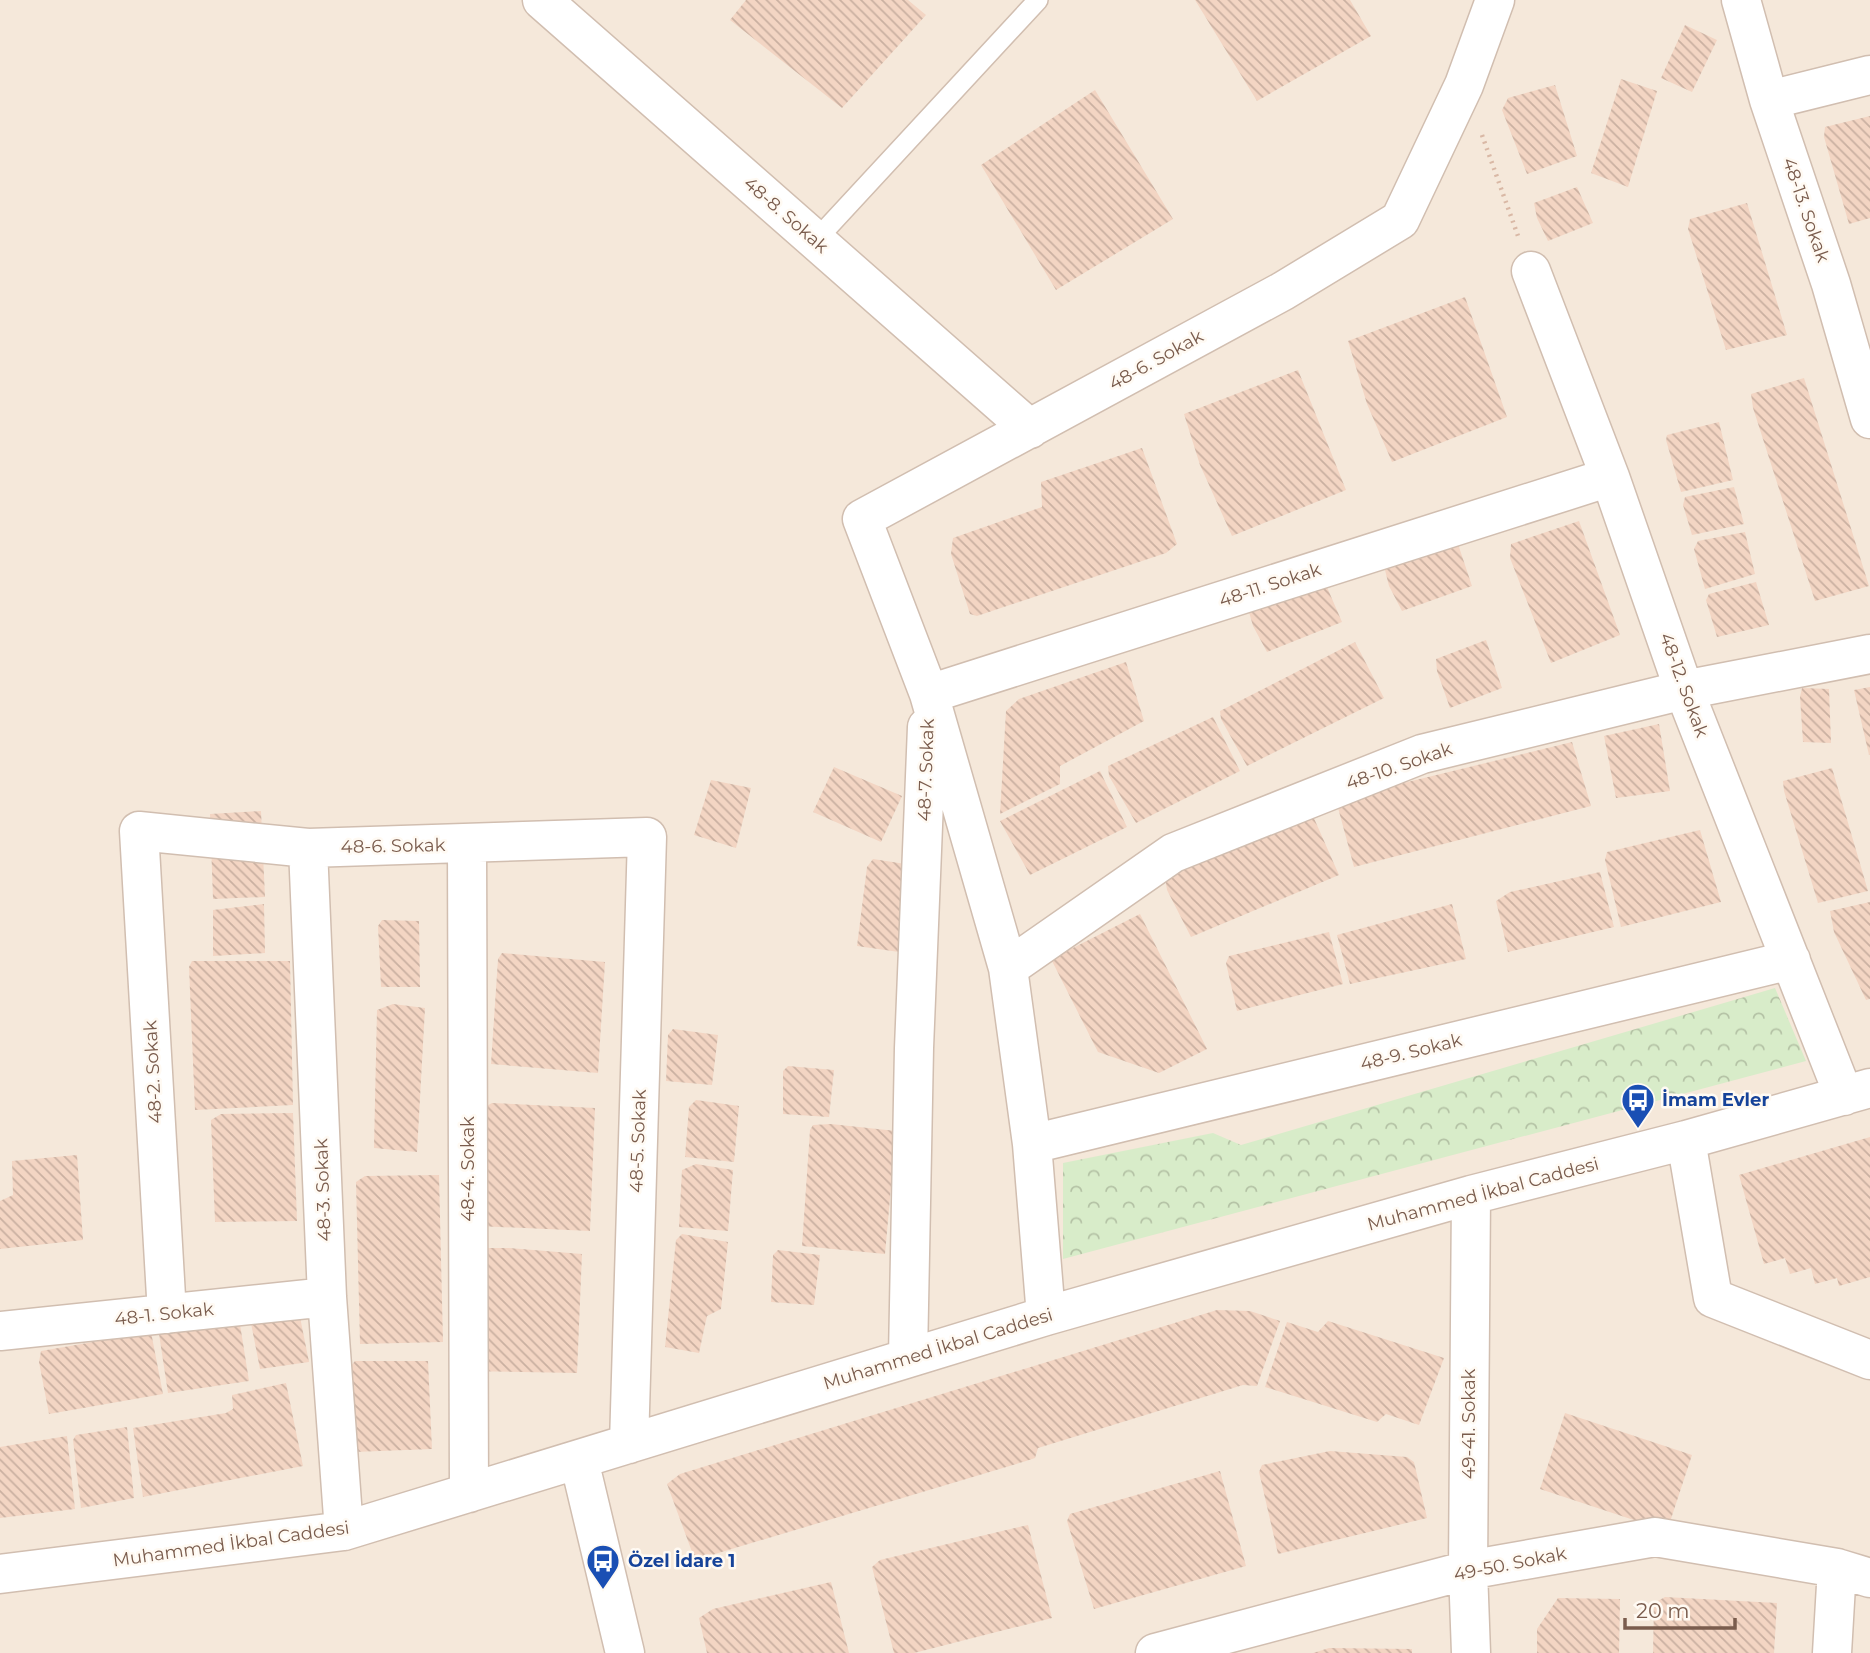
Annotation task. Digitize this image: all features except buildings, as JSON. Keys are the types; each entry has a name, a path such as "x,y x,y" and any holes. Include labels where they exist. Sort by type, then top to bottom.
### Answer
{"street":[{"name":"48-8. Sokak","path":"542,0 1030,429"},
{"name":"48-6. Sokak","path":"929,694 862,519 1283,291 1400,220 1464,85 1495,0"},
{"name":"48-13. Sokak","path":"1741,0 1769,100 1831,284 1870,419"},
{"path":"1769,100 1870,75"},
{"name":"48-12. Sokak","path":"1531,271 1610,477 1684,690 1791,960 1857,1092"},
{"name":"48-11. Sokak","path":"929,694 1610,477"},
{"name":"48-10. Sokak","path":"1007,968 1173,853 1422,754 1684,690 1870,654"},
{"name":"48-7. Sokak","path":"929,694 1007,968 1032,1144 1046,1316"},
{"name":"48-7. Sokak","path":"908,1357 914,1048 929,694"},
{"name":"48-6. Sokak","path":"139,831 308,848 647,837"},
{"name":"48-2. Sokak","path":"139,831 167,1314"},
{"name":"48-5. Sokak","path":"629,1444 647,837"},
{"name":"48-4. Sokak","path":"467,844 469,1493"},
{"name":"48-3. Sokak","path":"308,848 327,1297 344,1531"},
{"name":"48-9. Sokak","path":"1032,1144 1791,960"},
{"name":"Muhammed İkbal Caddesi","path":"0,1574 344,1531 1046,1316 1471,1195 1686,1140 1857,1092"},
{"path":"1686,1140 1713,1298 1870,1360"},
{"name":"49-41. Sokak","path":"1471,1195 1468,1570 1471,1653"},
{"name":"48-1. Sokak","path":"0,1331 327,1297"},
{"path":"579,1460 625,1653"},
{"name":"49-50. Sokak","path":"1155,1653 1468,1570 1655,1537 1853,1573"},
{"path":"1832,1653 1853,1573"}],"lane":[{"path":"816,241 1038,0"}],"path":[{"path":"1464,85 1531,271"}],"shaded area":[{"path":"0,0 1870,0 1870,1653 0,1653"}],"green space":[{"path":"1775,988 1806,1061 1063,1259 1063,1163 1213,1133 1241,1145"}],"place":[{"name":"İmam Evler","path":"1638,1130"},
{"name":"Özel İdare 1","path":"603,1591"}]}
